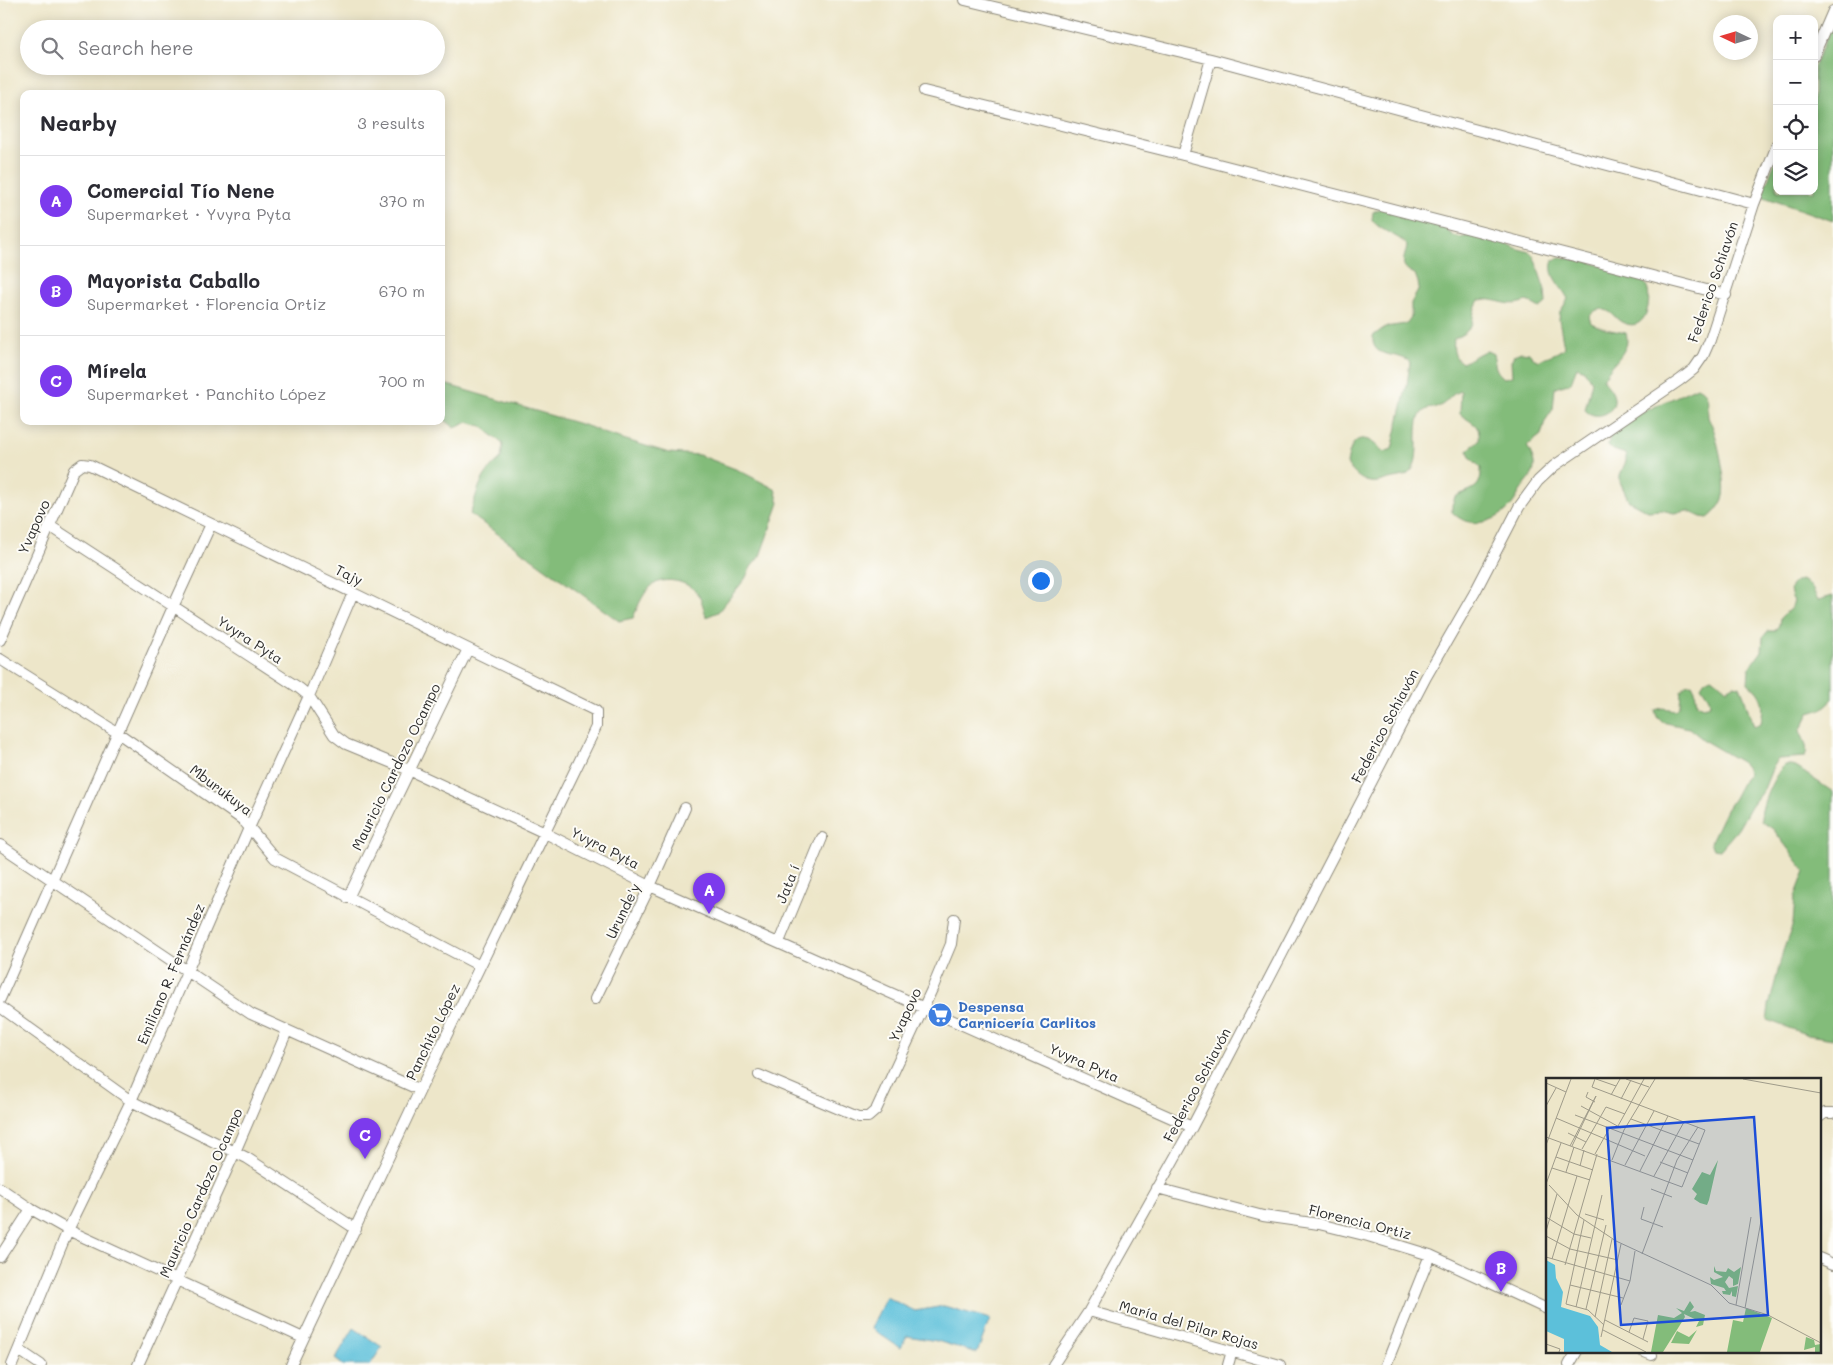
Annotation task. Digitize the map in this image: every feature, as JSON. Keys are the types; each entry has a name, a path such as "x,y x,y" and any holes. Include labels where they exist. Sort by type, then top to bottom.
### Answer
{"street":[{"path":"965,0 1211,60 1754,204"},
{"path":"1818,46 1833,11"},
{"path":"1183,155 1211,60"},
{"path":"924,91 1183,155 1726,295"},
{"name":"Federico Schiavón","path":"1053,1365 1090,1311 1192,1127 1421,686 1519,507 1538,481 1554,466 1680,380 1694,369 1703,356 1726,295 1754,204 1775,150"},
{"name":"Yvapovo","path":"0,640 74,470 82,464 90,464"},
{"name":"Tajy","path":"90,464 596,711"},
{"path":"0,999 211,524"},
{"name":"Yvyra Pyta","path":"50,526 299,688 309,696 334,735 346,744 410,770 545,832 650,886 924,1006 1192,1127"},
{"name":"Emiliano R. Fernández","path":"12,1365 68,1230 131,1101 353,593"},
{"name":"Mauricio Cardozo Ocampo","path":"348,898 468,649"},
{"name":"Mburukuya","path":"0,660 118,733 243,820 274,858 480,966"},
{"name":"Panchito López","path":"291,1365 420,1090 596,727 596,711"},
{"name":"Urunde'y","path":"595,999 650,886 685,808"},
{"name":"Jata í","path":"779,942 822,838"},
{"path":"0,845 251,1014 420,1090"},
{"name":"Yvapovo","path":"759,1075 858,1117 868,1117 876,1110 951,944 954,919"},
{"path":"0,1007 131,1101 235,1152 356,1229"},
{"name":"Mauricio Cardozo Ocampo","path":"138,1365 235,1152 287,1031"},
{"path":"1820,1116 1825,1113 1833,1113"},
{"path":"0,1188 31,1209 68,1230 303,1338"},
{"name":"Florencia Ortiz","path":"1157,1188 1263,1216 1319,1224 1368,1236 1430,1255 1546,1309"},
{"path":"0,1257 31,1209"},
{"path":"1386,1365 1430,1255"},
{"path":"1820,1258 1833,1264"},
{"name":"María del Pilar Rojas","path":"1090,1311 1280,1365"},
{"path":"19,1350 41,1365"},
{"path":"1228,1365 1232,1351"},
{"path":"1569,1365 1576,1352"}],"green space":[{"path":"1833,22 1833,221 1761,196 1773,168 1773,195 1818,195 1818,58"},
{"path":"1383,207 1442,227 1454,236 1461,238 1468,236 1473,231 1491,236 1515,248 1530,252 1534,257 1545,290 1546,303 1540,308 1527,301 1513,304 1492,300 1479,300 1471,326 1454,339 1454,352 1462,363 1487,351 1493,354 1497,370 1504,378 1512,376 1511,361 1514,355 1521,352 1529,353 1539,361 1564,347 1559,319 1560,312 1568,299 1552,271 1553,260 1572,258 1594,263 1636,277 1647,286 1649,297 1647,310 1642,321 1637,324 1624,323 1608,311 1602,309 1596,310 1589,317 1591,323 1605,329 1626,333 1626,346 1603,380 1614,398 1612,408 1608,412 1599,415 1594,415 1585,410 1592,381 1584,370 1577,367 1570,382 1555,388 1553,409 1545,421 1541,435 1527,446 1534,462 1532,475 1510,507 1504,513 1490,520 1474,523 1459,518 1452,512 1455,497 1474,488 1480,481 1481,475 1481,468 1470,457 1468,450 1479,440 1478,430 1474,424 1460,414 1461,391 1440,406 1426,409 1422,413 1418,423 1414,465 1410,472 1404,476 1376,482 1366,481 1357,476 1347,464 1352,446 1358,440 1370,441 1384,452 1392,449 1407,385 1410,362 1380,352 1373,344 1373,336 1385,327 1406,324 1411,317 1411,303 1419,289 1415,274 1404,265 1407,245 1372,220 1373,212"},
{"path":"445,384 590,427 603,433 669,453 699,455 738,470 775,489 779,503 760,556 751,567 745,579 718,612 706,617 700,598 692,588 683,583 666,580 656,583 648,589 633,618 619,621 470,514 484,477 501,458 503,444 481,426 468,422 455,428 445,420"},
{"path":"1697,387 1704,391 1707,397 1708,417 1715,434 1723,472 1725,490 1723,499 1718,508 1708,518 1688,511 1674,513 1661,510 1648,511 1629,501 1620,482 1626,454 1613,450 1608,445 1611,432 1637,415"},
{"path":"1800,580 1809,585 1818,600 1833,596 1833,699 1822,709 1809,713 1800,731 1806,747 1805,757 1778,759 1774,764 1764,789 1751,806 1738,829 1720,850 1713,849 1710,843 1726,810 1744,779 1749,774 1741,762 1705,741 1689,728 1662,722 1657,717 1655,710 1662,708 1676,710 1680,706 1681,691 1686,685 1692,684 1697,704 1703,707 1710,705 1709,698 1701,686 1705,680 1711,677 1727,689 1734,685 1740,686 1754,726 1761,723 1762,701 1757,692 1748,683 1749,669 1762,651 1763,637 1768,631 1775,631 1779,625 1780,618 1791,608 1794,601 1791,588"},
{"path":"1785,765 1792,765 1833,792 1833,1039 1808,1035 1767,1020 1783,951 1793,924 1795,897 1805,871 1773,829 1761,821 1763,807 1769,791 1776,775"}],"water":[{"path":"886,1297 915,1311 944,1306 990,1319 977,1353 937,1341 907,1336 900,1348 871,1328"},
{"path":"354,1328 382,1347 370,1365 343,1365 335,1359"}],"place":[{"name":"Comercial Tío Nene","path":"709,914"},
{"name":"Despensa Carnicería Carlitos","path":"940,1015"},
{"name":"Mírela","path":"365,1159"},
{"name":"Mayorista Caballo","path":"1501,1292"}]}
